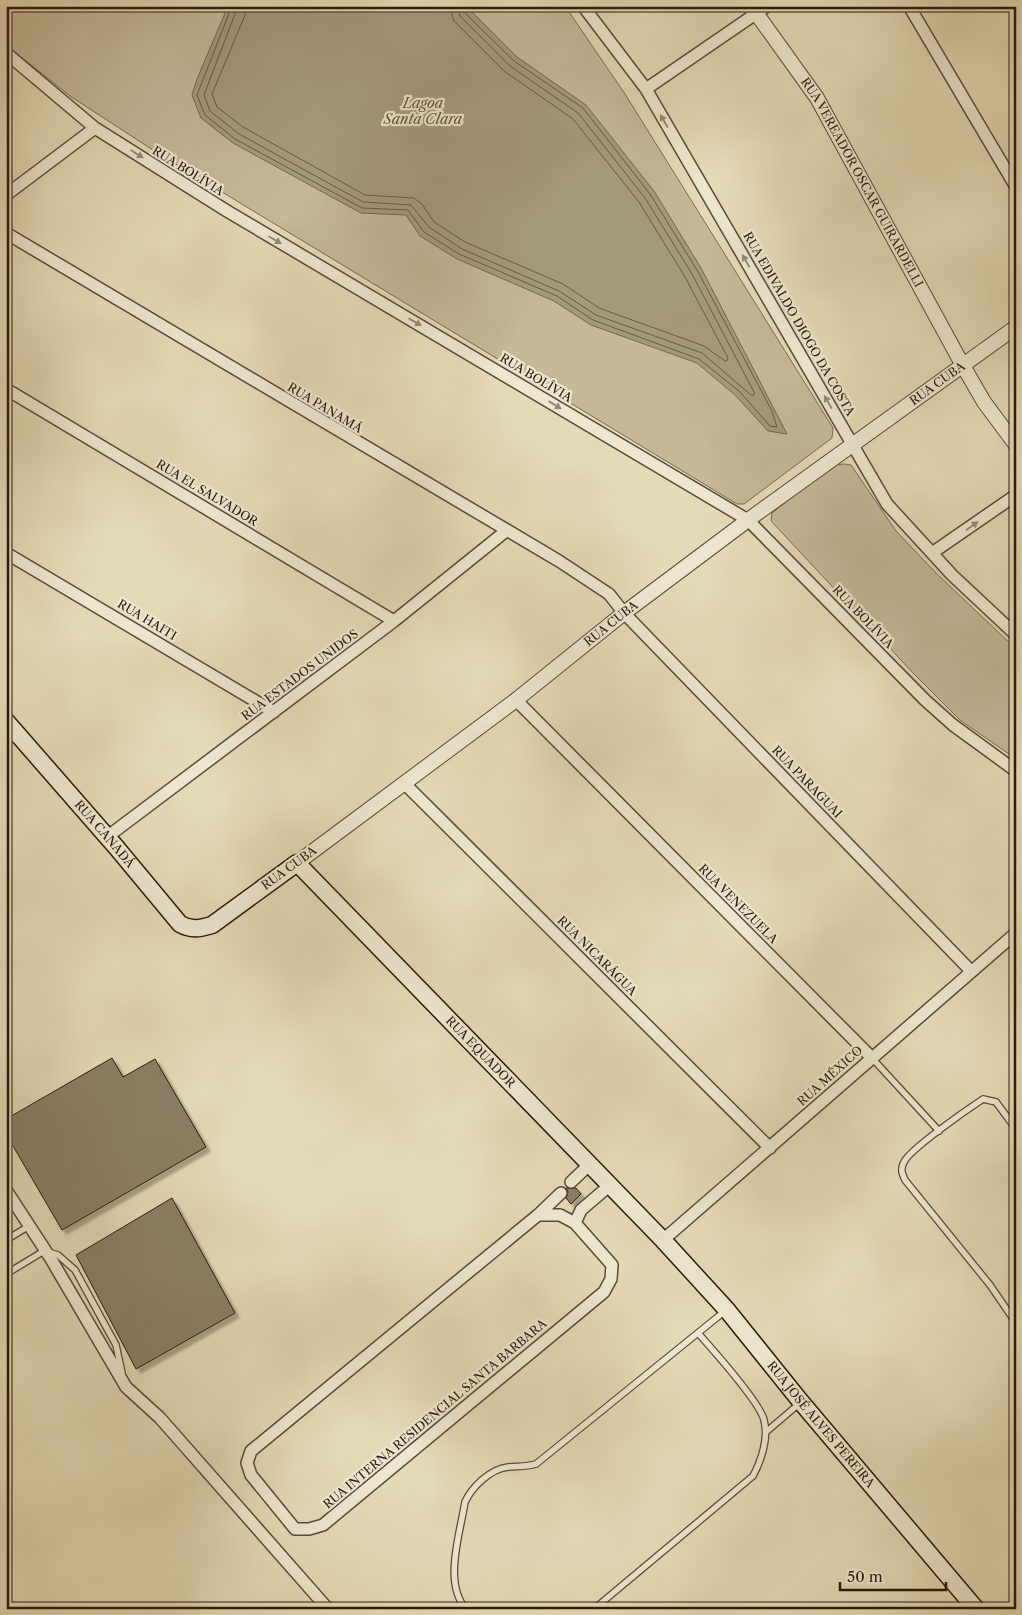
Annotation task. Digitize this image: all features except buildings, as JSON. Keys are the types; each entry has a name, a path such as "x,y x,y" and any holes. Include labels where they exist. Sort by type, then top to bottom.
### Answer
{"main road":[{"name":"RUA CANADÁ","path":"6,721 180,924 189,929 200,929 212,925"},
{"name":"RUA CUBA","path":"212,925 297,863"},
{"name":"RUA EQUADOR","path":"297,863 663,1240"},
{"name":"RUA JOSÉ ALVES PEREIRA","path":"663,1240 727,1310 801,1402 976,1609"}],"street":[{"name":"RUA EDIVALDO DIOGO DA COSTA","path":"583,6 646,89 887,504 932,553 1016,635"},
{"path":"909,6 1016,187"},
{"path":"646,89 758,9"},
{"name":"RUA VEREADOR OSCAR GUIRARDELLI","path":"758,9 817,98 984,402 1016,445"},
{"name":"RUA BOLÍVIA","path":"6,53 95,128 227,211 748,520 925,700 953,725 1016,771"},
{"path":"6,195 95,128"},
{"name":"RUA PANAMÁ","path":"6,233 559,561 609,594 624,613"},
{"name":"RUA CUBA","path":"297,863 516,700 624,613 748,520 962,364 1016,327"},
{"name":"RUA EL SALVADOR","path":"6,389 394,621"},
{"path":"932,553 1016,495"},
{"name":"RUA ESTADOS UNIDOS","path":"107,837 394,621 506,531"},
{"name":"RUA HAITI","path":"6,553 274,712"},
{"name":"RUA PARAGUAI","path":"624,613 971,971"},
{"name":"RUA VENEZUELA","path":"516,700 871,1057"},
{"name":"RUA NICARÁGUA","path":"405,784 770,1148"},
{"name":"RUA MÉXICO","path":"663,1240 770,1148 871,1057 1016,933"},
{"path":"571,1182 590,1165"},
{"path":"575,1223 581,1210 609,1186"},
{"path":"6,1190 13,1206 51,1259 126,1387 160,1418 328,1609"},
{"name":"RUA INTERNA RESIDENCIAL SANTA BARBARA","path":"538,1215 560,1215 575,1223 612,1265 611,1279 604,1292 323,1525 309,1529 295,1529 251,1475 247,1463 251,1451 538,1215 561,1193"}],"lane":[{"name":"RUA VENEZUELA","path":"871,1057 938,1131"},
{"path":"1016,1129 996,1102 983,1099 938,1131 904,1160 901,1170 905,1180 990,1285 1016,1323"},
{"path":"6,1240 29,1226"},
{"path":"6,1274 44,1251"},
{"path":"466,1609 458,1600 453,1580 465,1502 470,1491 497,1469 525,1467 536,1464 727,1310"},
{"path":"594,1609 753,1476 759,1465 766,1432 761,1411 698,1333"},
{"path":"766,1432 801,1402"}],"shaded area":[{"path":"6,6 565,6 625,94 833,428 832,438 744,504 737,504 156,152 70,96 6,45"},
{"path":"832,465 851,465 896,531 937,574 1016,649 1016,759 960,720 914,674 771,521 772,513"}],"water":[{"name":"Lagoa Santa Clara","path":"228,6 466,6 517,57 586,105 654,191 701,268 787,434 768,431 735,395 697,363 591,325 554,301 457,259 420,236 406,215 361,213 233,143 201,118 192,95"}]}
